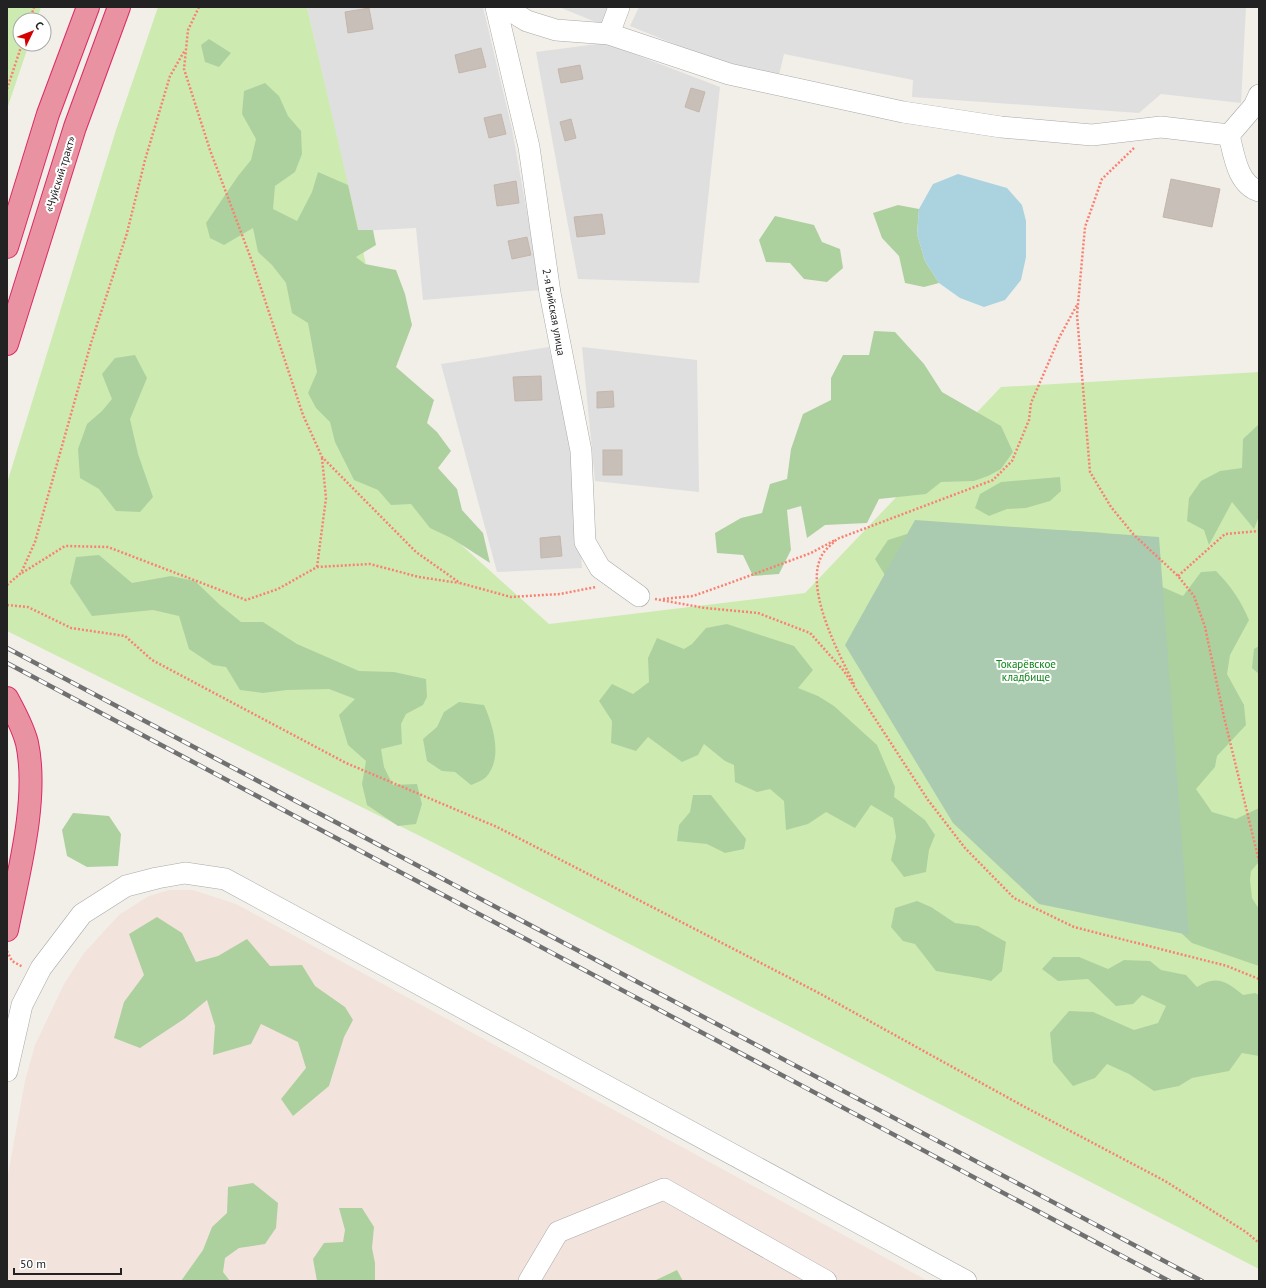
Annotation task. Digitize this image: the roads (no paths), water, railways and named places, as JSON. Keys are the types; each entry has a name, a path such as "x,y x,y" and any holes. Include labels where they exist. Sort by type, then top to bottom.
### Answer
{"highway":[{"path":"7,247 48,114 88,7"},
{"name":"«Чуйский тракт»","path":"7,344 75,127 119,7"},
{"path":"7,698 19,720 27,743 30,769 27,831 7,930"}],"street":[{"name":"2-я Бийская улица","path":"496,7 528,147 550,293 581,451 585,542 600,568 639,596"},
{"path":"504,7 527,21 556,30 609,34 729,74 903,112 1001,127 1092,135 1161,127 1229,135"},
{"path":"609,34 620,7"},
{"path":"1229,135 1254,106 1259,95"},
{"path":"1229,135 1240,174 1253,190 1259,191"},
{"path":"7,1071 22,1005 41,968 82,914 126,886 149,880 185,873 225,879 966,1281"},
{"path":"529,1281 558,1232 664,1189 826,1281"}],"water":[{"path":"958,174 1007,188 1022,205 1026,221 1026,257 1021,280 1005,300 984,307 960,298 939,283 925,261 917,234 919,209 933,184"}],"railway":[{"path":"7,648 1202,1281"},
{"path":"7,663 1169,1281"}],"park label":[{"name":"Токарёвское кладбище","path":"1026,670"}]}
